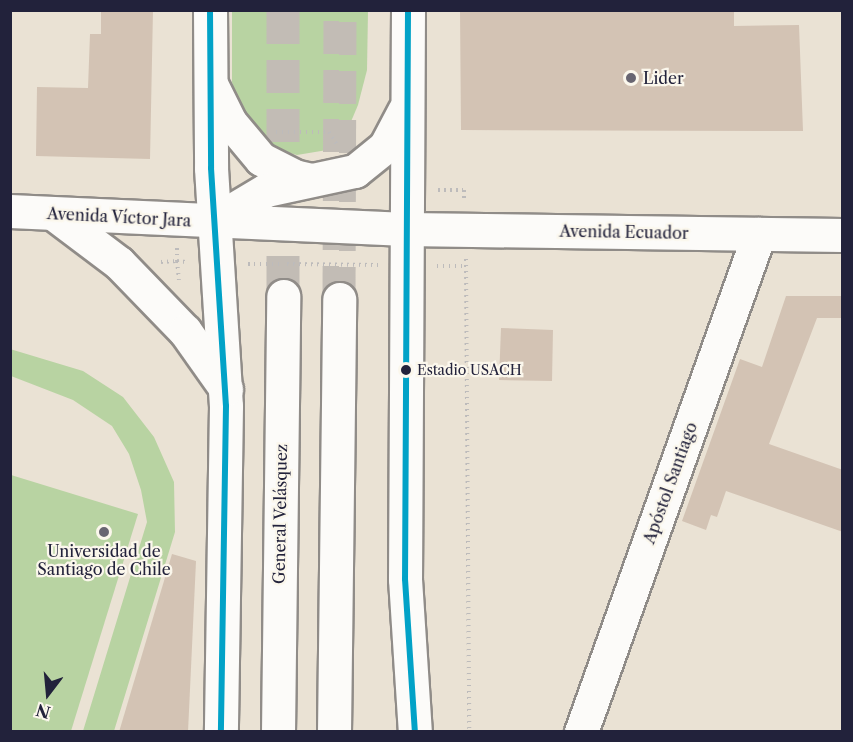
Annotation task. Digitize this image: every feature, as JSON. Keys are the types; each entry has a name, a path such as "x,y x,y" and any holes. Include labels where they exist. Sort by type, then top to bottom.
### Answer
{"main road":[{"path":"210,10 214,221 226,390 221,732"},
{"path":"408,10 405,579 415,732"},
{"path":"210,82 230,122 261,159 294,176 312,180"},
{"path":"214,221 266,190 341,176 371,160 395,132 407,98"},
{"name":"Avenida Víctor Jara","path":"10,211 406,229"},
{"path":"54,214 91,238 160,305 210,362 226,390"},
{"name":"Avenida Ecuador","path":"406,229 843,235"},
{"name":"Apóstol Santiago","path":"581,732 759,234"},
{"name":"General Velásquez","path":"278,732 283,296"},
{"path":"334,732 339,299"}],"path":[{"path":"466,266 469,732"}],"green space":[{"path":"232,11 368,11 367,70 358,105 347,131 327,150 297,155 261,145 243,123 232,82"},
{"path":"10,349 83,371 123,397 154,437 174,482 175,532 114,731 83,731 147,522 141,490 129,454 112,426 73,400 11,376"},
{"path":"11,475 138,514 71,731 11,731"}],"building":[{"path":"101,10 153,10 150,159 36,156 37,87 88,88 90,34 101,34"},
{"name":"Lider","path":"460,10 734,10 734,26 799,25 803,131 461,130"},
{"path":"786,296 843,296 843,318 817,318 769,444 843,470 843,532 726,491 717,517 711,515 706,530 682,521 740,359 762,367"},
{"path":"501,328 553,330 552,381 499,380"},
{"path":"172,554 196,561 188,732 119,732"}],"tunnel":[{"path":"283,10 283,296"},
{"path":"339,299 340,10"}],"transit line":[{"path":"210,10 211,168 226,406 221,732"},
{"path":"408,10 405,579 415,732"}],"place":[{"name":"Lider","path":"631,78"},
{"name":"Estadio USACH","path":"406,370"},
{"name":"Universidad de Santiago de Chile","path":"104,532"}]}
